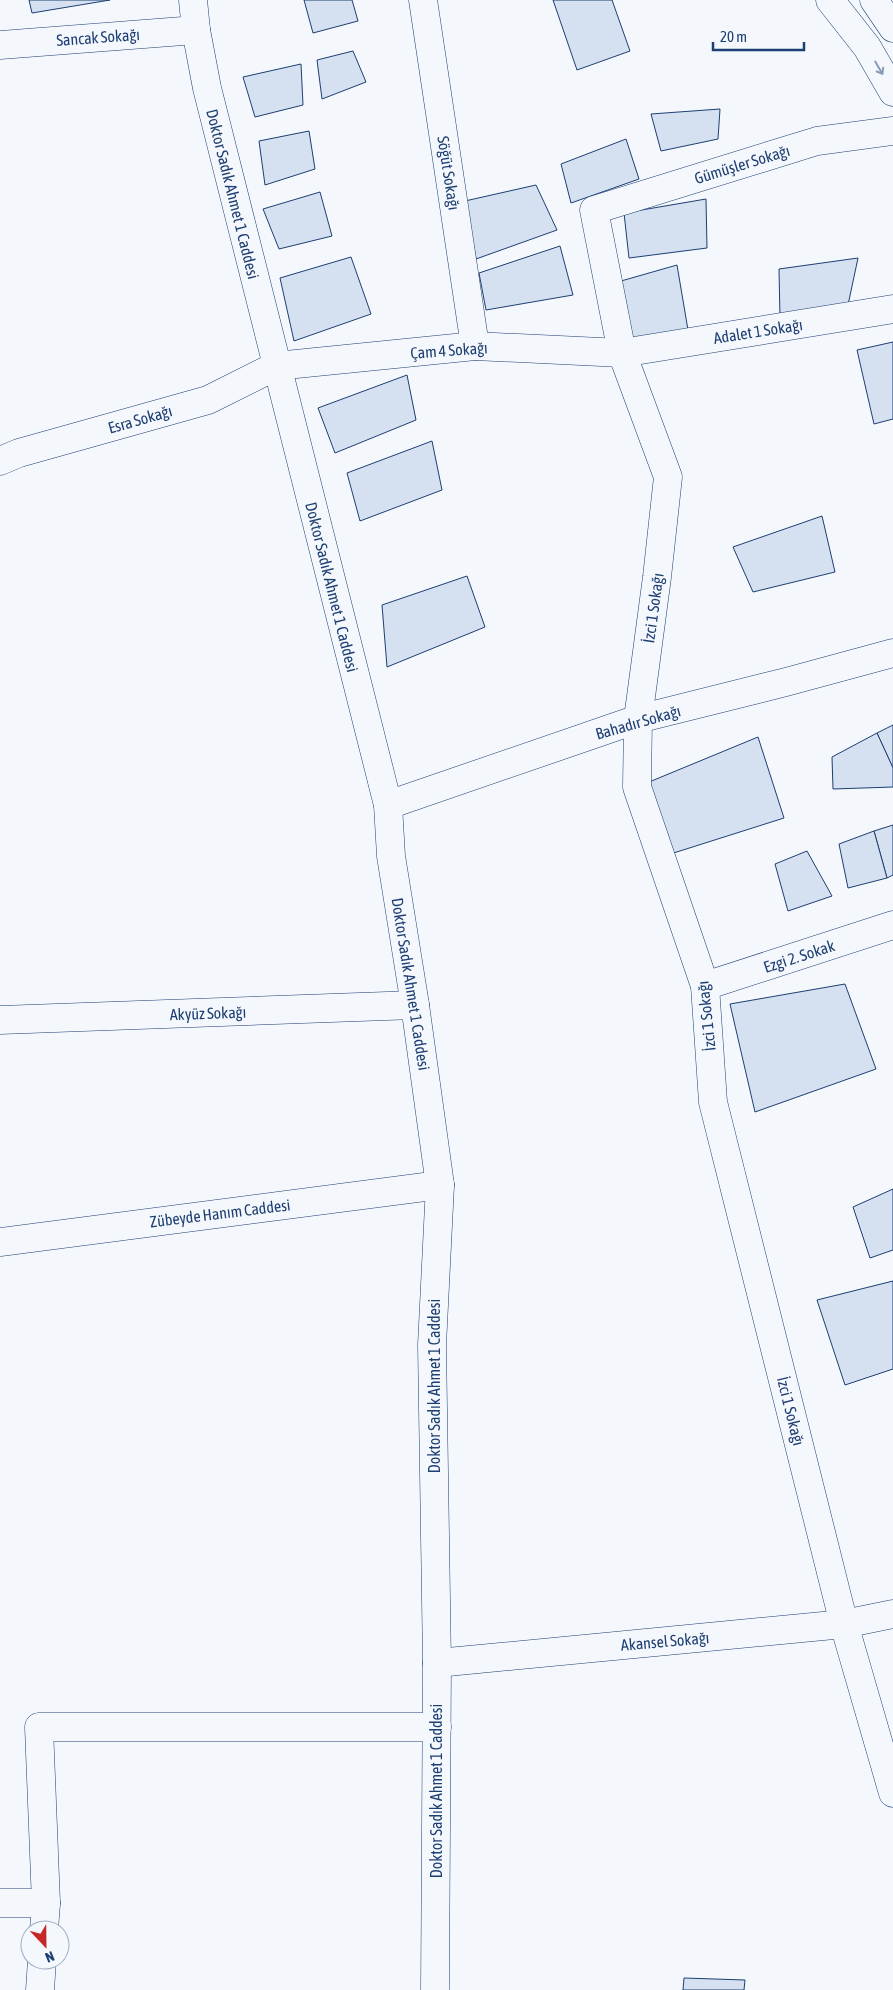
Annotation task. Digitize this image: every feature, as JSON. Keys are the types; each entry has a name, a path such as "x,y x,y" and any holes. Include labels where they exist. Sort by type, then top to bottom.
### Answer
{"street":[{"name":"Doktor Sadık Ahmet 1 Caddesi","path":"193,0 196,30 207,88 388,805 391,856 415,1005 440,1185 432,1345 437,1663 435,1990"},
{"name":"Söğüt Sokağı","path":"423,0 475,346"},
{"path":"830,0 867,47 893,92"},
{"path":"874,0 893,28"},
{"name":"Sancak Sokağı","path":"0,45 196,30"},
{"name":"Gümüşler Sokağı","path":"594,210 817,141 893,131"},
{"name":"İzci 1 Sokağı","path":"594,210 622,354 668,477 658,577 638,719 637,787 706,986 713,1102 844,1624 893,1793"},
{"name":"Adalet 1 Sokağı","path":"622,354 893,310"},
{"name":"Çam 4 Sokağı","path":"276,366 475,346 622,354"},
{"name":"Esra Sokağı","path":"0,461 19,453 208,400 276,366"},
{"name":"Bahadır Sokağı","path":"388,805 638,719 893,653"},
{"name":"Ezgi 2. Sokak","path":"706,986 893,925"},
{"name":"Akyüz Sokağı","path":"0,1020 415,1005"},
{"name":"Zübeyde Hanım Caddesi","path":"0,1242 440,1185"},
{"name":"Akansel Sokağı","path":"437,1663 844,1624 893,1614"},
{"path":"45,1920 46,1903 39,1728 437,1727"},
{"path":"0,1903 46,1903"},
{"path":"40,1990 41,1970"}],"building":[{"path":"29,0 110,0 32,13"},
{"path":"304,0 352,0 358,21 313,33"},
{"path":"553,0 612,0 630,51 577,70"},
{"path":"353,51 366,82 322,99 317,60"},
{"path":"301,64 303,105 255,117 243,77"},
{"path":"720,109 718,139 661,151 651,114"},
{"path":"309,131 315,169 265,185 259,141"},
{"path":"626,139 639,179 571,203 561,164"},
{"path":"536,185 557,230 476,259 465,201"},
{"path":"320,192 332,236 279,249 263,209"},
{"path":"706,199 707,248 629,258 624,213"},
{"path":"560,246 573,295 486,310 479,273"},
{"path":"351,257 371,314 294,341 280,278"},
{"path":"858,258 848,305 780,319 779,269"},
{"path":"677,265 688,330 628,340 614,283"},
{"path":"893,342 893,419 874,424 857,350"},
{"path":"407,375 416,420 335,453 318,408"},
{"path":"432,441 442,490 360,521 347,473"},
{"path":"822,516 835,572 753,592 733,547"},
{"path":"467,576 485,627 387,667 382,605"},
{"path":"893,725 893,768 877,733"},
{"path":"877,733 893,768 893,787 833,789 832,757"},
{"path":"758,737 784,818 661,857 637,787"},
{"path":"893,825 893,875 887,878 874,831"},
{"path":"874,831 887,878 848,888 839,844"},
{"path":"807,851 832,896 788,911 775,864"},
{"path":"845,984 876,1069 755,1112 730,1004"},
{"path":"893,1189 893,1250 870,1258 853,1207"},
{"path":"893,1281 893,1369 845,1385 817,1300"},
{"path":"684,1978 745,1980 744,1990 683,1990"}]}
